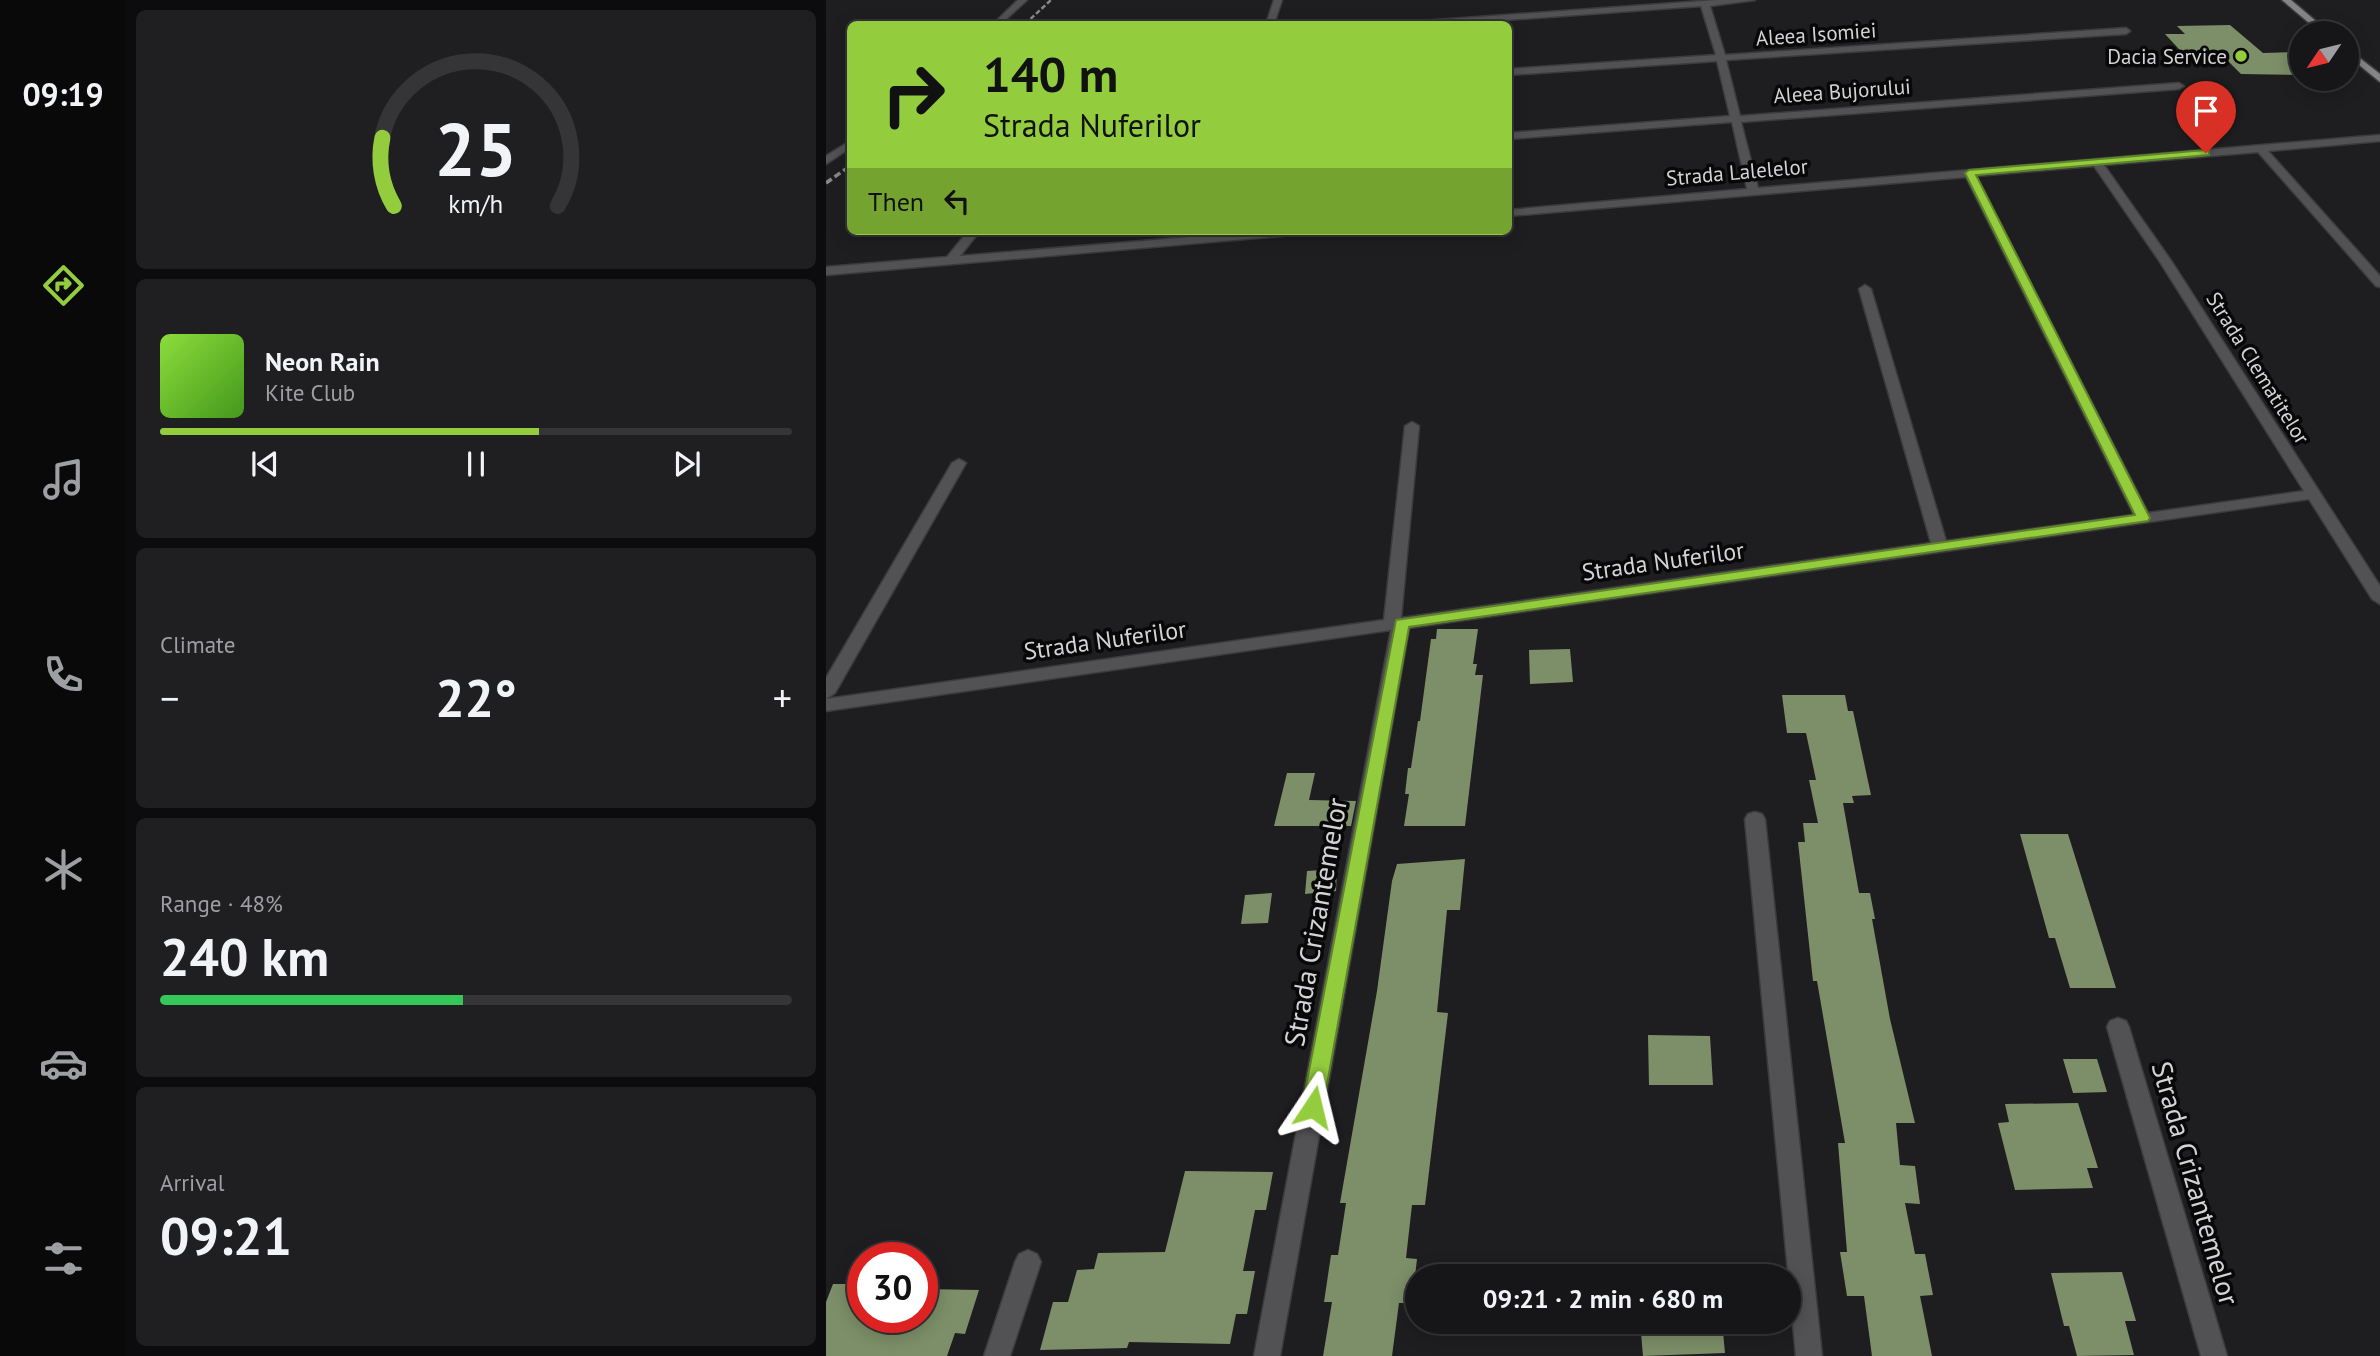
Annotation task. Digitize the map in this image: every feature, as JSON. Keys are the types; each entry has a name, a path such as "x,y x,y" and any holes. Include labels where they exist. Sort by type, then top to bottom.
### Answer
{"main road":[{"path":"2286,0 2311,21"},
{"path":"2359,61 2380,79"}],"street":[{"path":"1000,21 1023,0"},
{"path":"1271,21 1278,0"},
{"path":"1464,21 1751,0"},
{"path":"1705,4 1721,57 1753,191"},
{"name":"Aleea Isomiei","path":"1512,72 2126,31"},
{"name":"Aleea Bujorului","path":"1512,136 2179,86"},
{"name":"Strada Lalelelor","path":"1512,213 2380,138"},
{"path":"826,161 847,147"},
{"path":"2260,148 2380,283"},
{"name":"Strada Clematitelor","path":"2097,162 2166,262 2380,599"},
{"path":"1969,173 2143,518"},
{"path":"950,261 971,235"},
{"path":"826,271 1257,235"},
{"path":"1865,289 1940,547"},
{"path":"1397,624 1412,426"},
{"path":"826,720 829,700 959,463"},
{"name":"Strada Nuferilor","path":"829,700 1397,624 2313,495"},
{"name":"Strada Crizantemelor","path":"1267,1356 1397,624"},
{"path":"1755,819 1809,1356"},
{"name":"Strada Crizantemelor","path":"2118,1027 2214,1356"},
{"path":"997,1356 1028,1262"}],"building":[{"name":"Dacia Service","path":"2230,25 2263,53 2289,52 2289,75 2241,74 2227,60 2189,60 2165,34 2185,34 2177,26"},
{"path":"1437,629 1478,629 1473,664 1477,664 1475,675 1483,675 1465,826 1404,826 1409,794 1405,794 1408,768 1411,768 1420,721 1431,639 1436,639"},
{"path":"1570,649 1573,682 1530,684 1529,650"},
{"path":"1782,695 1845,695 1848,711 1853,711 1871,795 1852,796 1854,803 1843,803 1859,893 1870,893 1875,919 1872,919 1890,1019 1915,1123 1896,1123 1900,1165 1915,1166 1920,1204 1905,1203 1915,1254 1925,1254 1933,1295 1920,1296 1932,1356 1872,1356 1864,1296 1847,1296 1840,1252 1847,1252 1838,1143 1845,1143 1817,981 1813,981 1798,842 1805,842 1803,823 1818,823 1809,780 1816,780 1806,733 1787,733"},
{"path":"1287,773 1315,773 1309,800 1356,801 1351,826 1274,826"},
{"path":"2020,834 2068,834 2116,988 2070,988 2055,938 2049,938"},
{"path":"1465,859 1460,910 1447,910 1437,1012 1448,1013 1425,1205 1412,1205 1406,1258 1417,1259 1416,1264 1405,1264 1405,1303 1399,1303 1392,1356 1323,1356 1332,1302 1324,1302 1331,1255 1338,1255 1346,1203 1340,1203 1377,991 1392,881 1397,864"},
{"path":"1337,869 1336,891 1305,894 1307,871"},
{"path":"1272,893 1268,923 1241,924 1245,895"},
{"path":"1648,1035 1710,1036 1713,1085 1649,1085"},
{"path":"2063,1059 2097,1059 2107,1092 2073,1093"},
{"path":"2078,1103 2098,1168 2087,1168 2093,1188 2015,1190 1998,1123 2009,1122 2005,1104"},
{"path":"1185,1171 1273,1172 1266,1210 1255,1210 1243,1271 1255,1271 1247,1314 1236,1314 1230,1344 1129,1342 1127,1348 1040,1350 1053,1302 1068,1302 1077,1270 1094,1269 1098,1253 1165,1252"},
{"path":"2122,1272 2136,1321 2125,1321 2134,1355 2077,1356 2069,1326 2064,1326 2051,1273"},
{"path":"833,1284 847,1284 847,1333 938,1333 938,1289 979,1290 965,1334 955,1333 947,1356 826,1356 826,1302"},
{"path":"1641,1334 1723,1334 1725,1353 1643,1356"}],"railway":[{"path":"1028,21 1051,0"},
{"path":"826,183 847,168"}],"place":[{"name":"Dacia Service","path":"2241,56"}],"route":[{"path":"1313,1107 1402,623 2143,518 1969,173 2206,153"}]}
